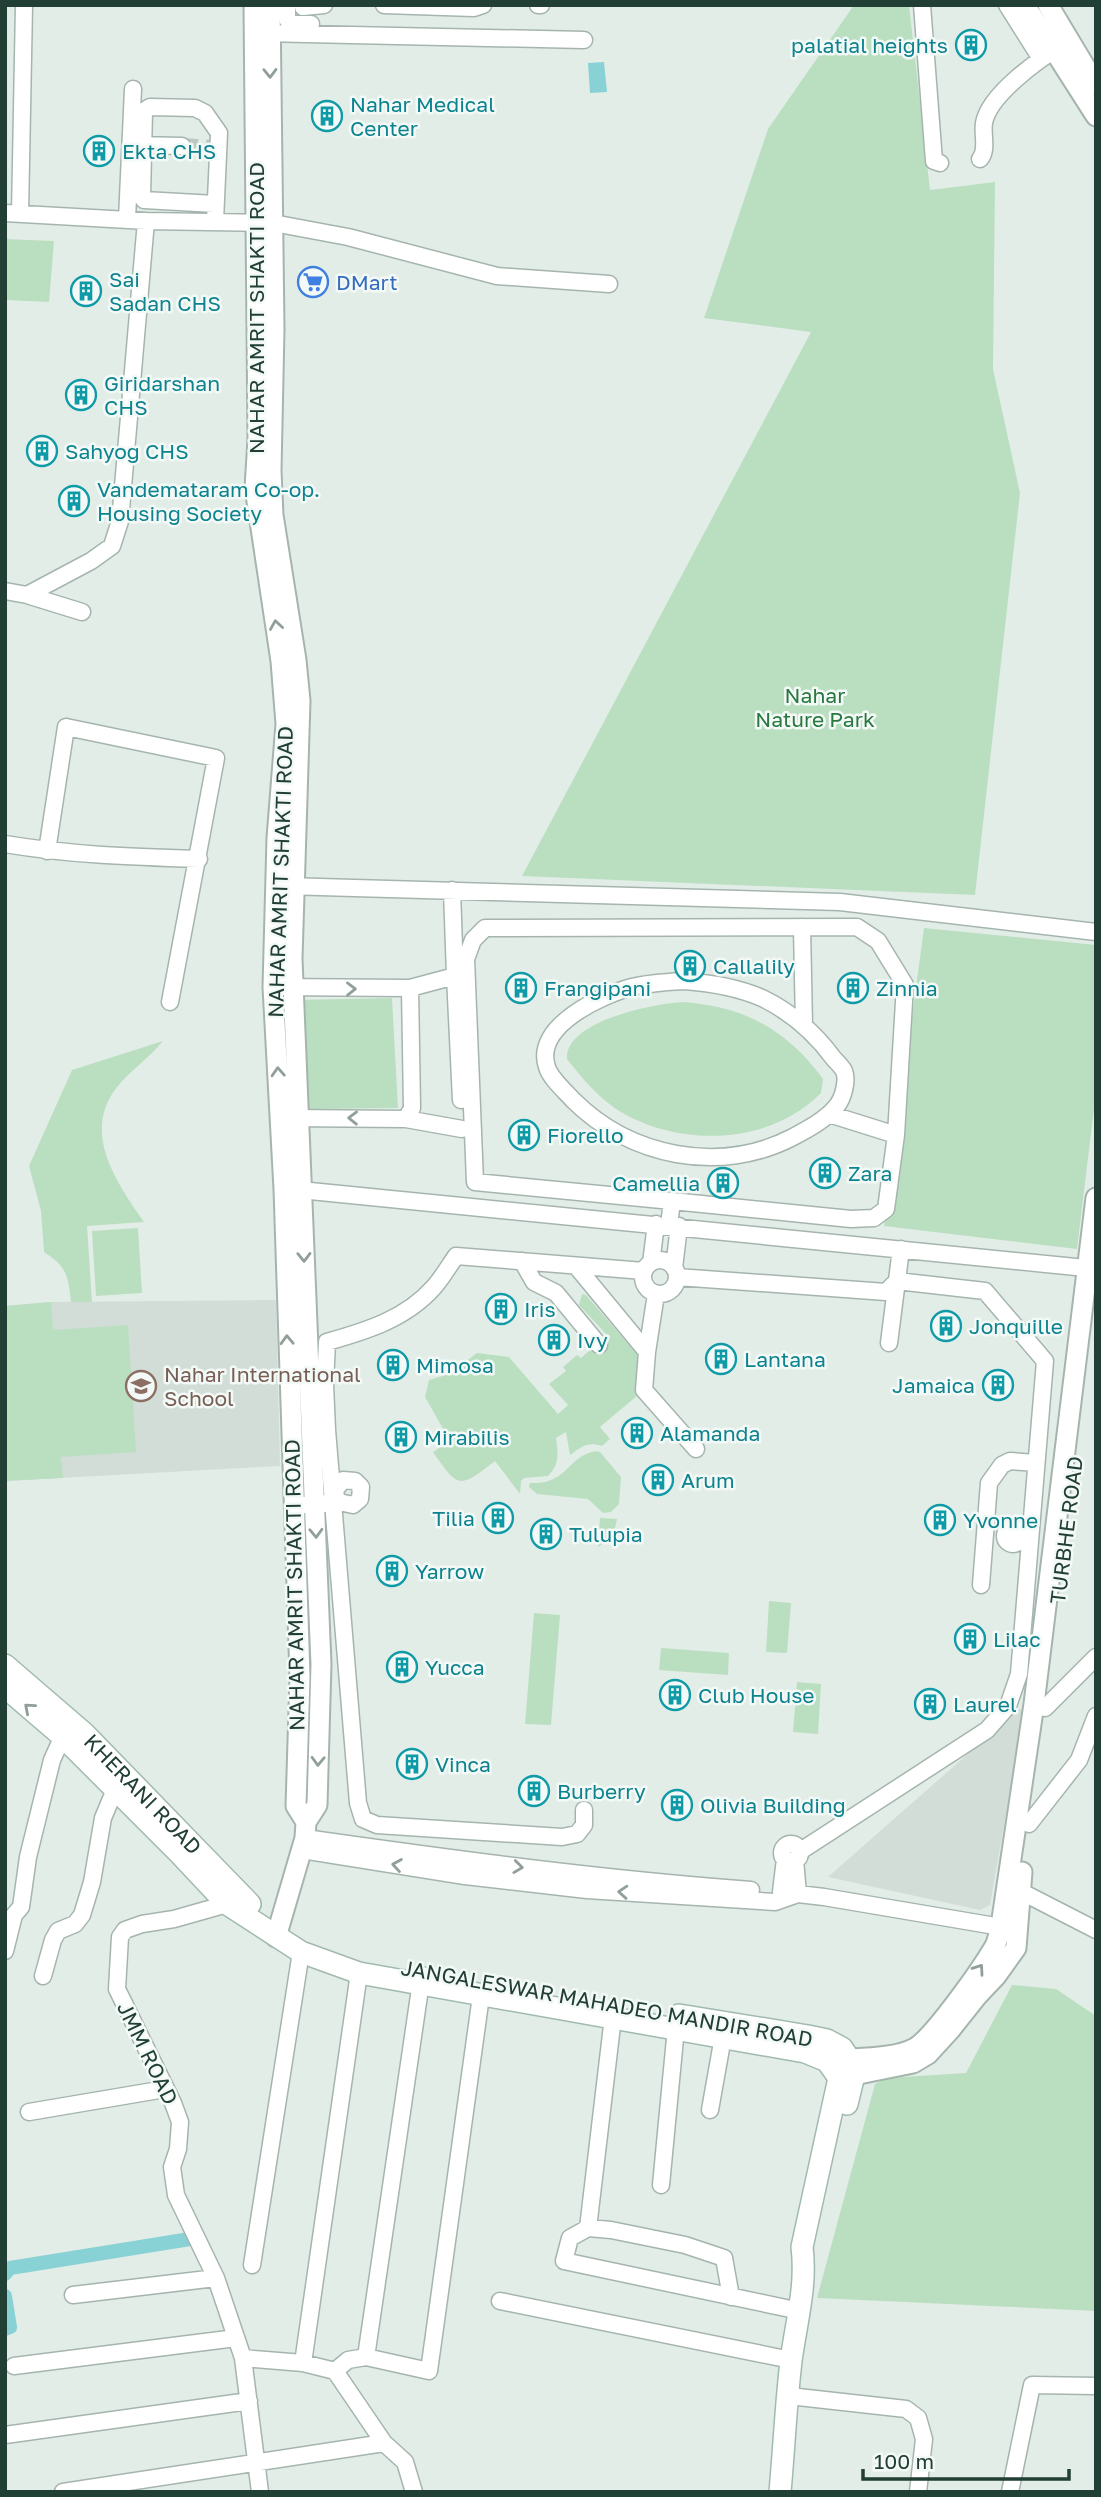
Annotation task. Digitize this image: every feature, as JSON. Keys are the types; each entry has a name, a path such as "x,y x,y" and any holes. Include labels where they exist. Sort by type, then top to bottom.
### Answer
{"main road":[{"name":"KHERANI ROAD","path":"5,1665 233,1900 277,1932"},
{"name":"KHERANI ROAD","path":"5,1687 66,1729"},
{"name":"JANGALESWAR MAHADEO MANDIR ROAD","path":"277,1932 301,1952 359,1973 422,1979 827,2040 842,2048 842,2068 805,2052 481,1996 422,1979 337,1956 277,1932"},
{"path":"780,2492 791,2360 800,2311 804,2262 802,2247 842,2068"}],"street":[{"path":"24,5 13,125 12,214 265,223 348,237 497,276 609,284"},
{"name":"NAHAR AMRIT SHAKTI ROAD","path":"254,5 262,33 266,330 271,471 266,515 286,724 273,987 285,1022"},
{"name":"NAHAR AMRIT SHAKTI ROAD","path":"262,33 270,5"},
{"path":"324,5 295,6 287,19 291,24 328,27 328,34"},
{"path":"384,5 478,7 474,37"},
{"path":"922,5 934,161 940,163"},
{"path":"1007,5 1096,85"},
{"path":"1025,5 1096,116"},
{"path":"1048,5 1055,50"},
{"path":"454,8 455,37"},
{"path":"262,33 584,40"},
{"path":"980,159 984,153 984,123 990,108 998,97 1055,50"},
{"path":"133,89 144,200 215,204"},
{"path":"127,219 144,111 149,107 195,108 205,113 219,133 215,221"},
{"path":"137,145 182,146"},
{"path":"27,595 91,561 112,546 120,521 146,220"},
{"name":"NAHAR AMRIT SHAKTI ROAD","path":"266,515 294,648 300,701 293,987 285,1022 294,1189 293,1506 300,1677 296,1806 304,1837"},
{"path":"6,595 27,595 82,612"},
{"path":"47,851 66,727 216,758 170,1002"},
{"path":"5,844 114,857 199,859"},
{"path":"276,886 840,902 1096,932"},
{"path":"452,890 465,1188"},
{"path":"684,897 686,928"},
{"path":"857,927 878,940 905,985 895,1135 886,1209 874,1218 851,1219 475,1182 466,959 472,940 485,928 803,928 857,927"},
{"path":"803,928 804,1026"},
{"path":"273,987 410,988 455,976"},
{"path":"658,982 711,983 762,998 785,1011 825,1046 844,1072 843,1092 839,1104 830,1114 796,1136 759,1150 733,1156 680,1155 629,1140 584,1111 565,1092 547,1067 546,1051 549,1039 560,1025 607,996 658,982"},
{"path":"406,1119 412,1108 410,988"},
{"path":"830,1114 895,1135"},
{"path":"290,1118 406,1119 462,1129"},
{"path":"294,1189 1092,1268"},
{"name":"NAHAR AMRIT SHAKTI ROAD","path":"277,1932 304,1837 317,1805 328,1498 314,1340 294,1189"},
{"path":"842,2068 916,2047 940,2022 1009,1928 1034,1704 1059,1539 1092,1268 1096,1198"},
{"path":"668,1225 675,1273 670,1290 656,1294 644,1283 648,1267 668,1225 672,1201"},
{"path":"889,1343 901,1249"},
{"path":"584,1810 584,1825 577,1835 562,1837 376,1825 363,1819 358,1802 328,1498 325,1384 327,1342 369,1330 404,1313 433,1288 456,1255 576,1266 648,1267 661,1261 675,1273 886,1292 897,1281"},
{"path":"522,1261 534,1282 556,1293 599,1345"},
{"path":"576,1266 647,1352"},
{"path":"789,1894 793,1857 987,1730 1008,1706 1019,1674 1025,1536 1036,1463 1045,1361 985,1291 897,1281"},
{"path":"656,1294 644,1390 696,1449"},
{"name":"TURBHE ROAD","path":"1009,1928 1020,1891 1045,1708 1059,1539 1096,1294"},
{"path":"981,1585 989,1483 994,1473 1010,1461 1036,1463"},
{"path":"293,1506 328,1498"},
{"path":"1025,1536 1059,1539"},
{"path":"1045,1708 1096,1657"},
{"path":"1029,1824 1079,1760 1096,1716"},
{"path":"5,1951 14,1915 21,1907 28,1857 52,1760 66,1729"},
{"path":"43,1976 58,1931 75,1924 82,1915 92,1882 103,1818 119,1781"},
{"path":"476,1867 477,1832"},
{"path":"304,1837 476,1867 588,1875 747,1895 789,1894 1009,1928"},
{"path":"1020,1891 1096,1930"},
{"name":"JMM ROAD","path":"233,1900 174,1919 142,1924 125,1930 120,1937 117,1989 180,2122 178,2149 172,2167 176,2195 216,2278 243,2358 260,2492"},
{"path":"252,2266 301,1952"},
{"path":"303,2363 359,1973"},
{"path":"366,2357 422,1979"},
{"path":"335,2371 348,2360 366,2357 429,2371 481,1996"},
{"path":"587,2228 613,2017"},
{"path":"661,2185 676,2028"},
{"path":"710,2110 723,2037"},
{"path":"29,2112 165,2089"},
{"path":"731,2297 724,2258 685,2245 611,2230 587,2228 570,2238 564,2261 731,2297 800,2311"},
{"path":"72,2295 216,2278"},
{"path":"500,2301 791,2360"},
{"path":"13,2366 236,2338"},
{"path":"243,2358 303,2363 335,2371 384,2443 405,2462 414,2492"},
{"path":"1010,2492 1032,2385 1096,2386"},
{"path":"789,2396 906,2409 918,2418 925,2439 918,2492"},
{"path":"5,2435 249,2401"},
{"path":"64,2492 384,2443"}],"shaded area":[{"name":"Nahar International School","path":"276,1300 280,1466 5,1481 5,1306 51,1302"},
{"path":"1019,1709 1024,1710 990,1905 980,1910 828,1877"}],"green space":[{"name":"Nahar Nature Park","path":"854,5 909,5 930,190 995,182 993,369 1020,493 975,895 522,876 811,332 704,318 768,129"},
{"path":"5,239 54,241 49,302 5,300"},
{"path":"924,928 1096,945 1096,1092 1077,1249 884,1226"},
{"path":"392,998 398,1108 304,1109 295,1000"},
{"path":"684,1002 745,1015 779,1034 823,1079 821,1093 800,1111 749,1132 694,1135 640,1122 616,1109 596,1092 567,1059 570,1046 580,1034 595,1025 634,1010"},
{"path":"163,1041 117,1087 107,1104 102,1122 103,1140 114,1174 144,1222 87,1226 92,1302 71,1302 69,1285 62,1267 44,1252 41,1211 29,1166 72,1070"},
{"path":"138,1228 142,1293 96,1296 92,1231"},
{"path":"582,1294 586,1295 640,1358 638,1395 600,1427 610,1439 602,1446 581,1447 570,1455 566,1432 556,1438 557,1458 552,1472 548,1476 524,1478 521,1481 520,1494 495,1461 467,1480 455,1479 433,1452 450,1441 425,1397 429,1380 449,1374 477,1353 509,1357 558,1414 568,1405 549,1384 566,1371 563,1367 577,1355 581,1358 607,1335 579,1305"},
{"path":"51,1302 53,1330 128,1325 136,1452 61,1457 63,1478 5,1481 5,1306"},
{"path":"600,1452 621,1477 619,1504 611,1512 603,1513 588,1499 537,1494 529,1487 530,1483 552,1480 579,1458"},
{"path":"600,1518 617,1519 613,1537 598,1547"},
{"path":"769,1601 791,1603 787,1653 766,1652"},
{"path":"534,1613 560,1615 551,1725 525,1724"},
{"path":"661,1648 729,1653 728,1675 659,1670"},
{"path":"797,1682 821,1684 818,1734 793,1732"},
{"path":"1012,1985 1056,1989 1096,2016 1096,2311 817,2298 875,2084 887,2078 966,2073"}],"water":[{"path":"604,62 607,92 590,93 588,63"}],"waterway":[{"path":"5,2274 10,2268 190,2239"},
{"path":"5,2296 10,2327 5,2329"}],"tunnel":[{"path":"182,146 216,148"}],"place":[{"name":"palatial heights","path":"971,45"},
{"name":"Nahar Medical Center","path":"327,116"},
{"name":"Ekta CHS","path":"99,151"},
{"name":"DMart","path":"313,282"},
{"name":"Sai Sadan CHS","path":"86,291"},
{"name":"Giridarshan CHS","path":"81,395"},
{"name":"Sahyog CHS","path":"42,451"},
{"name":"Vandemataram Co-op. Housing Society","path":"74,501"},
{"name":"Callalily","path":"690,966"},
{"name":"Frangipani","path":"521,988"},
{"name":"Zinnia","path":"853,988"},
{"name":"Fiorello","path":"524,1135"},
{"name":"Zara","path":"825,1173"},
{"name":"Camellia","path":"723,1183"},
{"name":"Iris","path":"501,1309"},
{"name":"Jonquille","path":"946,1326"},
{"name":"Ivy","path":"554,1340"},
{"name":"Lantana","path":"721,1359"},
{"name":"Mimosa","path":"393,1365"},
{"name":"Jamaica","path":"998,1385"},
{"name":"Nahar International School","path":"141,1386"},
{"name":"Alamanda","path":"637,1433"},
{"name":"Mirabilis","path":"401,1437"},
{"name":"Arum","path":"658,1480"},
{"name":"Tilia","path":"498,1518"},
{"name":"Yvonne","path":"940,1520"},
{"name":"Tulupia","path":"546,1534"},
{"name":"Yarrow","path":"392,1571"},
{"name":"Lilac","path":"970,1639"},
{"name":"Yucca","path":"402,1667"},
{"name":"Club House","path":"675,1695"},
{"name":"Laurel","path":"930,1704"},
{"name":"Vinca","path":"412,1764"},
{"name":"Burberry","path":"534,1791"},
{"name":"Olivia Building","path":"677,1805"}]}
